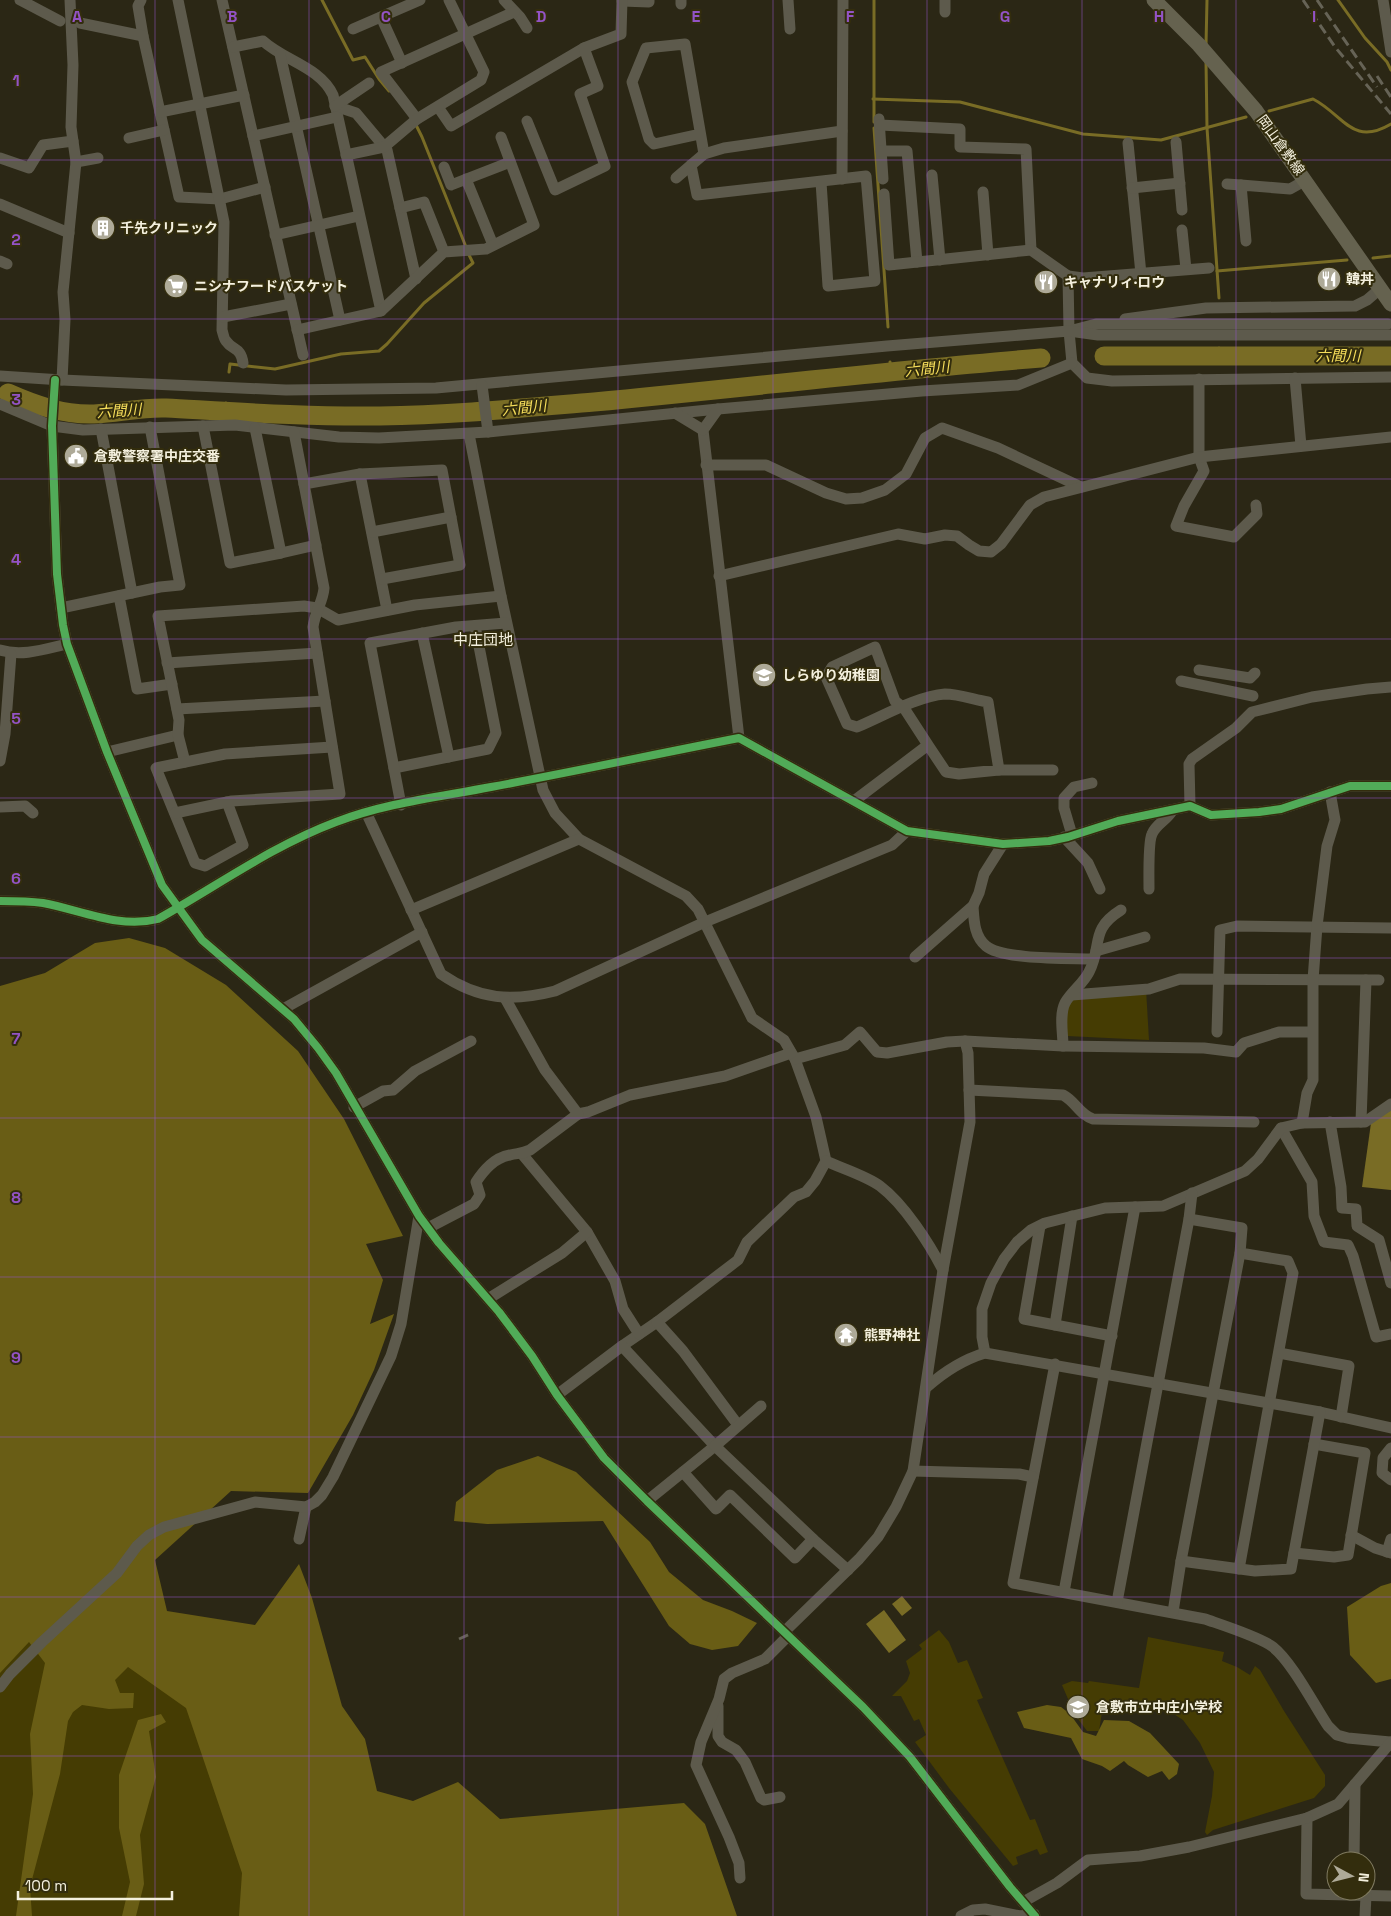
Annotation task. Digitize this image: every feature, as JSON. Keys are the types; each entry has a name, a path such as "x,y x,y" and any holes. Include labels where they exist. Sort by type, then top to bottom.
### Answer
{"main road":[{"name":"岡山倉敷線","path":"1154,0 1200,45 1256,111 1391,304"}],"street":[{"path":"20,0 60,21"},
{"path":"70,0 73,66 71,127 76,162 63,292 65,320 58,380 53,401 52,422 57,574 67,644 107,752 162,885 202,940 294,1019 318,1048 336,1073 419,1216 488,1299 532,1356 557,1396 604,1458 863,1707 910,1757 1035,1915"},
{"path":"141,0 138,6 143,36 179,197 220,199 264,187"},
{"path":"178,0 224,222 222,330 226,341 237,349 243,363"},
{"path":"222,0 303,355"},
{"path":"353,29 420,0"},
{"path":"346,155 384,147 414,121 481,80 484,72 449,0"},
{"path":"504,0 520,16 527,28"},
{"path":"438,107 451,126 584,48 621,34 622,1 649,2 649,0"},
{"path":"788,0 790,29"},
{"path":"842,179 843,0"},
{"path":"1383,0 1391,52"},
{"path":"414,121 381,72 514,12"},
{"path":"381,17 402,63"},
{"path":"80,23 143,36"},
{"path":"233,47 263,41 280,54 311,71 329,86 333,95 381,311"},
{"path":"700,134 654,144 649,140 632,82 646,48 685,44 704,154"},
{"path":"527,121 555,190 605,166 580,94 598,86 584,48"},
{"path":"280,54 340,320"},
{"path":"253,136 296,126 336,112 369,83"},
{"path":"160,112 244,95"},
{"path":"336,112 356,113 386,150 416,279"},
{"path":"883,179 879,121 960,129 960,147 1026,149 1031,250"},
{"path":"129,138 164,130"},
{"path":"676,178 704,154 724,148 842,131"},
{"path":"297,330 381,311 444,252 486,249 534,225 501,136"},
{"path":"0,158 29,168 43,145 73,141"},
{"path":"1176,142 1182,210"},
{"path":"1128,143 1141,274"},
{"path":"882,151 907,151 918,262"},
{"path":"76,162 98,158"},
{"path":"444,166 451,185 510,162"},
{"path":"691,165 697,195 866,176 875,281 828,286 820,182"},
{"path":"932,175 940,260"},
{"path":"466,179 493,245"},
{"path":"1227,184 1290,189 1306,180"},
{"path":"1132,188 1180,183"},
{"path":"1241,185 1246,241"},
{"path":"983,192 988,255"},
{"path":"884,194 889,266 1031,250 1068,276 1083,278 1209,268"},
{"path":"400,208 424,202 444,252"},
{"path":"0,217 2,205 69,233"},
{"path":"276,235 359,216"},
{"path":"1182,230 1186,269"},
{"path":"1068,276 1069,332 1072,363 1088,378 1096,380 1198,380 1391,377"},
{"path":"1069,332 1096,324 1141,316 1206,308 1355,306 1367,300 1380,288"},
{"path":"223,317 291,304"},
{"path":"1096,324 1388,324"},
{"path":"0,376 286,390 369,390 482,385 887,346 1069,332 1098,335 1391,336"},
{"path":"0,404 52,422 83,430 235,425 339,438 379,438 469,434 487,427 675,413 922,391 1018,385 1072,363"},
{"path":"1295,378 1301,446"},
{"path":"1198,380 1199,457 1204,472 1184,506 1176,526 1234,537 1256,514 1256,505"},
{"path":"482,385 487,427"},
{"path":"718,409 703,430 738,738"},
{"path":"675,413 703,430"},
{"path":"203,426 230,563 316,545"},
{"path":"61,608 160,587 180,585 150,427"},
{"path":"256,428 281,553"},
{"path":"706,465 766,465 826,493 846,499 862,498 884,490 906,474 925,438 942,428 998,448 1081,487"},
{"path":"101,429 132,593"},
{"path":"175,813 227,802 340,794 313,627 314,615 324,595 324,588 294,432"},
{"path":"469,434 506,623 543,790 555,813 579,839 686,896 698,909 752,1018 784,1040 793,1056 816,1117 826,1161 806,1192 794,1197 747,1242 738,1260 658,1322 622,1346 557,1396"},
{"path":"719,576 898,534 925,539 944,535 958,536 968,545 979,551 991,552 1001,544 1030,505 1044,497 1199,457 1391,437"},
{"path":"304,484 360,474 442,470 460,565 382,579"},
{"path":"360,474 387,610"},
{"path":"372,532 451,517"},
{"path":"119,596 137,689 172,684"},
{"path":"185,762 178,735 179,720 158,616 304,606 318,608 338,620 414,604 501,596"},
{"path":"401,804 370,643 422,632 506,623"},
{"path":"394,768 488,749 496,733 475,626"},
{"path":"422,632 449,757"},
{"path":"0,761 5,734 5,652 26,653 67,644"},
{"path":"998,770 988,702 948,694 932,696 904,708 857,727 847,724 826,678 832,667 875,647 895,701 904,708 946,772 959,774 998,770 1054,770"},
{"path":"168,662 317,653"},
{"path":"1198,670 1250,678 1255,671 1252,712"},
{"path":"1181,681 1253,696"},
{"path":"1190,806 1189,764 1192,758 1236,728 1252,712 1312,697 1391,687"},
{"path":"177,709 325,701"},
{"path":"107,752 178,735"},
{"path":"0,901 20,900 90,916 145,922 158,919 178,908 250,863 296,838 366,812 738,738 907,832 1003,844 1049,841 1118,821 1190,806 1211,815 1259,812 1281,809 1350,786 1391,786"},
{"path":"854,801 928,745"},
{"path":"227,802 243,845 205,866 195,863 156,768 225,754 332,747"},
{"path":"1092,783 1074,787 1064,798 1064,808 1068,836 1088,863 1100,889"},
{"path":"1302,1123 1307,1093 1313,1080 1313,980 1317,926 1327,846 1335,820 1330,792"},
{"path":"0,807 26,806 33,813"},
{"path":"1149,888 1151,835 1172,811"},
{"path":"366,812 441,974 459,986 483,995 505,998 530,997 555,991 705,922 892,845 907,832"},
{"path":"411,910 579,839"},
{"path":"1003,844 984,874 973,906 976,933 986,946 1004,953 1033,957 1094,955 1145,937"},
{"path":"915,957 973,906"},
{"path":"1063,1046 1062,1013 1066,1002 1089,972 1102,926 1111,916 1121,910"},
{"path":"1217,1032 1220,930 1237,926 1391,928"},
{"path":"283,1010 422,932"},
{"path":"1072,995 1150,989 1180,979 1379,980"},
{"path":"1361,1122 1366,980"},
{"path":"505,998 545,1070 578,1114"},
{"path":"428,1228 474,1204 480,1195 476,1182 483,1170 498,1159 509,1155 522,1154 578,1114 588,1112 630,1095 725,1076 793,1056 844,1045 860,1032 877,1052 886,1053 947,1042 965,1041 1063,1046 1204,1048 1236,1052 1244,1043 1279,1032 1312,1032"},
{"path":"354,1107 383,1091 393,1090 415,1071 471,1040"},
{"path":"740,1878 739,1863 729,1837 696,1765 700,1742 719,1699 724,1679 732,1673 765,1659 786,1634 878,1537 896,1507 913,1471 943,1270 970,1122 968,1053 965,1041"},
{"path":"969,1090 1063,1095 1068,1097 1081,1112 1093,1119 1254,1122"},
{"path":"985,1353 982,1337 982,1309 991,1283 1004,1259 1017,1242 1031,1230 1072,1216 1105,1208 1162,1206 1245,1171 1258,1159 1281,1128 1302,1123 1365,1122 1391,1104"},
{"path":"1330,1122 1341,1187 1342,1208 1356,1209 1357,1226 1379,1240 1391,1283"},
{"path":"1281,1128 1312,1182 1314,1216 1324,1242 1348,1245 1353,1256 1376,1337 1391,1334"},
{"path":"522,1154 587,1232 615,1281 623,1309 639,1334"},
{"path":"826,1161 879,1185 897,1203 919,1231 943,1270"},
{"path":"1117,1602 1159,1383 1192,1193"},
{"path":"1064,1592 1135,1207"},
{"path":"0,1687 10,1674 42,1642 117,1573 137,1546 149,1535 164,1528 255,1502 306,1507 322,1495 333,1477 391,1356 401,1324 419,1216"},
{"path":"1055,1325 1072,1216"},
{"path":"1173,1612 1240,1253 1242,1228 1189,1219"},
{"path":"1040,1226 1024,1319 1112,1336"},
{"path":"488,1299 562,1253 587,1232"},
{"path":"1239,1569 1293,1273 1288,1261 1240,1253"},
{"path":"658,1322 683,1350 738,1425"},
{"path":"622,1346 715,1446 848,1570"},
{"path":"927,1386 945,1371 966,1359 985,1353 1320,1412 1391,1428"},
{"path":"1278,1353 1349,1366 1341,1417"},
{"path":"1055,1364 1013,1583 1205,1619 1271,1646 1282,1655 1328,1726 1337,1735 1348,1738 1391,1742"},
{"path":"647,1501 761,1406"},
{"path":"1181,1561 1254,1571 1291,1569 1320,1412"},
{"path":"1294,1553 1334,1557 1348,1555 1365,1453 1314,1444"},
{"path":"1391,1448 1383,1458 1382,1473 1391,1480"},
{"path":"913,1471 1019,1474 1032,1477"},
{"path":"683,1472 716,1509 730,1495 795,1558 813,1539"},
{"path":"299,1539 306,1507"},
{"path":"1351,1536 1389,1552 1391,1539"},
{"path":"719,1699 718,1736 722,1742 736,1750 745,1762 761,1798 764,1800 780,1797"},
{"path":"1023,1902 1057,1883 1088,1860 1140,1856 1189,1848 1307,1818 1338,1804 1391,1742"},
{"path":"1354,1851 1355,1784"},
{"path":"1307,1818 1306,1894 1326,1894"},
{"path":"1376,1896 1391,1896"},
{"path":"1365,1916 1366,1901"},
{"path":"961,1916 973,1910 985,1909 1020,1916 1035,1915"}],"shaded area":[{"path":"129,938 165,948 226,985 298,1051 344,1119 403,1236 366,1244 383,1280 370,1324 394,1314 374,1370 353,1415 308,1493 231,1491 155,1560 167,1611 255,1625 299,1564 312,1598 342,1706 365,1739 377,1791 413,1801 458,1782 500,1819 684,1803 705,1824 737,1916 239,1916 242,1873 186,1708 128,1667 115,1680 120,1693 134,1693 133,1708 109,1709 82,1705 73,1712 68,1721 60,1774 30,1887 32,1916 16,1916 33,1794 30,1734 45,1663 29,1642 0,1673 0,986 45,973 95,943"},
{"path":"1146,989 1149,1040 1067,1036 1064,1014 1073,996"},
{"path":"1391,1110 1391,1190 1362,1187 1371,1123"},
{"path":"538,1456 576,1472 650,1542 669,1572 703,1600 757,1623 738,1646 712,1650 690,1644 669,1626 603,1521 487,1524 454,1521 456,1502 497,1470"},
{"path":"1391,1583 1391,1679 1376,1683 1350,1655 1347,1607 1381,1586"},
{"path":"902,1596 912,1608 902,1616 892,1604"},
{"path":"884,1610 906,1640 889,1653 866,1624"},
{"path":"939,1630 949,1642 958,1663 967,1660 983,1698 977,1700 1030,1820 1035,1819 1048,1852 1040,1855 1037,1849 1016,1857 1018,1864 1013,1866 949,1788 915,1742 926,1735 919,1719 914,1721 901,1696 892,1696 907,1681 910,1673 906,1661 922,1649 919,1645"},
{"path":"29,1637 49,1662 36,1793 18,1916 0,1916 0,1671"},
{"path":"1148,1637 1224,1652 1222,1661 1250,1675 1255,1666 1260,1670 1325,1775 1325,1786 1314,1798 1213,1830 1207,1835 1205,1832 1212,1796 1214,1772 1200,1743 1183,1720 1166,1709 1103,1706 1099,1731 1087,1731 1075,1715 1062,1685 1072,1681 1088,1683 1089,1681 1139,1688"},
{"path":"128,1662 189,1705 241,1833 252,1916 30,1916 28,1886 66,1722 71,1710 80,1702 117,1694 112,1679"},
{"path":"1047,1705 1061,1707 1070,1714 1083,1732 1096,1736 1104,1720 1129,1721 1150,1733 1179,1764 1177,1774 1169,1780 1162,1771 1148,1777 1124,1761 1110,1771 1082,1759 1071,1738 1024,1728 1017,1712"},
{"path":"161,1714 166,1722 149,1731 156,1777 140,1835 144,1884 136,1916 122,1916 130,1882 119,1828 119,1775 138,1720"}],"waterway":[{"path":"322,0 353,60 365,57 389,91"},
{"path":"874,0 874,122"},
{"path":"1206,45 1207,0"},
{"path":"1338,0 1365,38 1387,62 1391,70"},
{"path":"1206,61 1207,128 1219,298"},
{"path":"873,99 960,102 1083,134 1161,140 1246,117"},
{"path":"1269,111 1313,99 1357,130 1367,132 1378,130 1391,124"},
{"path":"415,123 466,247"},
{"path":"874,128 888,327"},
{"path":"229,372 230,364 275,369 341,354 379,351 424,303 473,263 468,253"},
{"path":"1373,258 1391,256"},
{"path":"1217,271 1347,260"},
{"name":"六間川","path":"1219,348 1219,357"},
{"name":"六間川","path":"1104,356 1391,356"},
{"name":"六間川","path":"8,393 50,408 83,414 157,408 300,415 407,415 487,411 594,402 1041,358"},
{"name":"六間川","path":"890,362 891,371"},
{"path":"225,412 226,403"}],"railway":[{"path":"1303,0 1335,47 1391,114"},
{"path":"1317,0 1377,87"},
{"path":"1377,76 1391,97"},
{"path":"459,1639 472,1633"}],"cycle path":[{"path":"55,380 52,426 57,574 67,644 107,752 162,885 202,940 294,1019 318,1048 336,1073 419,1216 439,1243 499,1312 604,1458 863,1707 910,1757 1010,1887 1035,1916"},
{"path":"0,901 43,903 129,922 158,919 289,843 355,815 412,801 739,738 907,831 1003,844 1049,841 1118,821 1190,806 1211,815 1259,812 1281,809 1350,786 1391,786"}],"place":[{"name":"千先クリニック","path":"103,228"},
{"name":"韓丼","path":"1329,279"},
{"name":"キャナリィ·ロウ","path":"1046,282"},
{"name":"ニシナフードバスケット","path":"176,286"},
{"name":"倉敷警察署中庄交番","path":"76,456"},
{"name":"しらゆり幼稚園","path":"764,675"},
{"name":"熊野神社","path":"846,1335"},
{"name":"倉敷市立中庄小学校","path":"1078,1707"}],"district":[{"name":"中庄団地","path":"483,640"}]}
